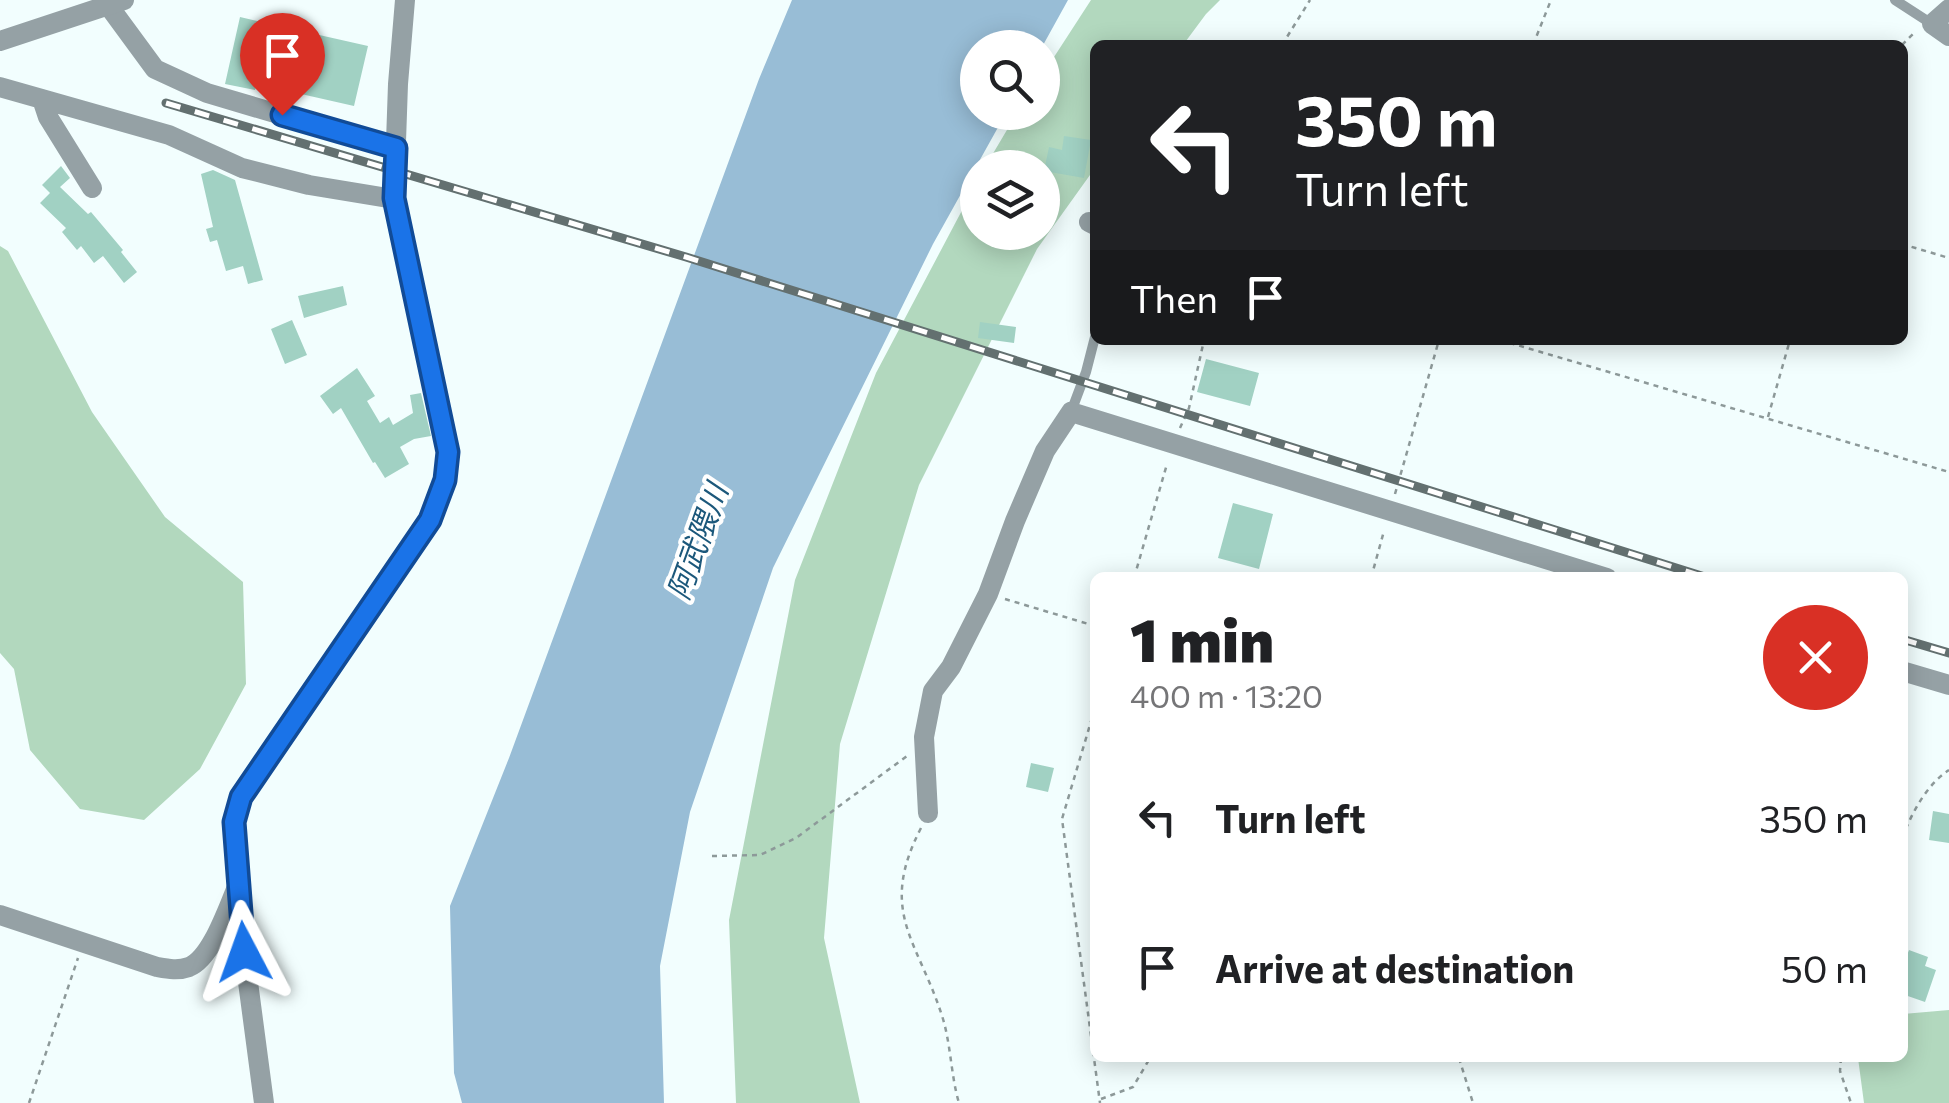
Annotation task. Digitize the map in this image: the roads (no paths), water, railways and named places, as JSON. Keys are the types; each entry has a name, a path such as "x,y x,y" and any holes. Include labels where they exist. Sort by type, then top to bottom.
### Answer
{"street":[{"path":"264,1103 246,971 234,822 241,797 430,520 445,480 448,452 394,198 405,0"},
{"path":"0,41 116,2 155,68 207,92 396,148"},
{"path":"1940,30 1949,9"},
{"path":"0,88 169,134 242,168 308,186 394,198"},
{"path":"42,99 48,117 92,188"},
{"path":"928,813 924,743 933,691 951,667 988,594 1045,451 1071,412 1587,572"},
{"path":"1908,672 1949,686"},
{"path":"0,915 157,967 177,970 193,966 210,945 239,884"}],"lane":[{"path":"1895,0 1940,30"},
{"path":"1071,412 1092,345"}],"water":[{"name":"阿武隈川","path":"792,0 1068,0 1051,30 960,30 960,130 997,130 985,150 960,150 960,196 773,568 690,812 660,966 664,1103 462,1103 454,1073 450,906 509,758 759,79"}],"railway":[{"path":"166,103 686,257 1689,572"},
{"path":"1908,641 1949,653"}]}
